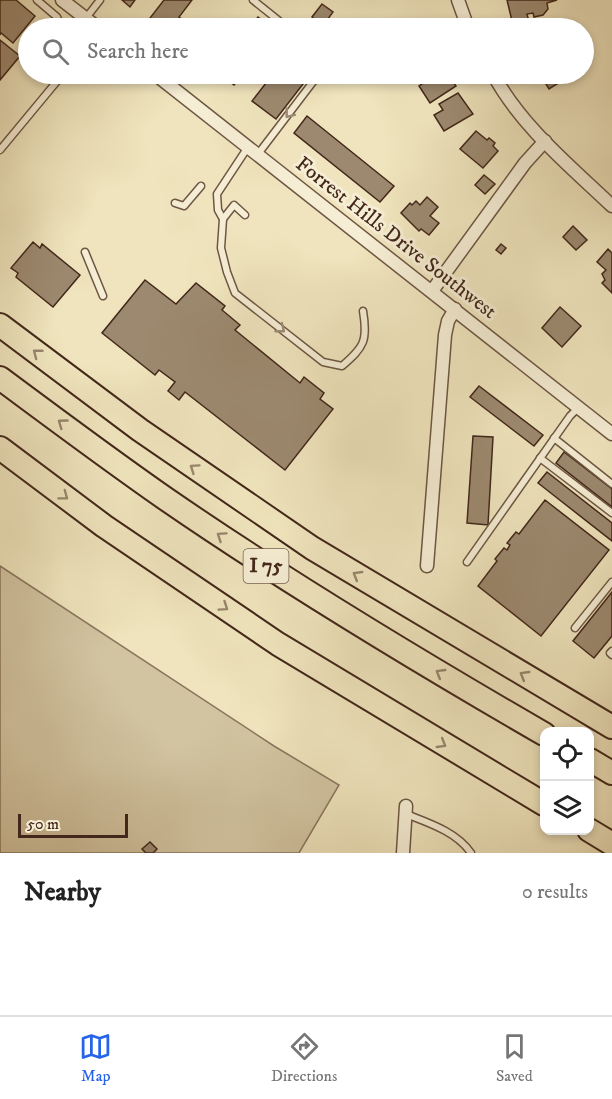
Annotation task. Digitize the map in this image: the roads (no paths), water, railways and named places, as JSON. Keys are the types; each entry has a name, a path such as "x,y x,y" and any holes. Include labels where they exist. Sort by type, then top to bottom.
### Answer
{"highway":[{"path":"0,325 159,443 312,548 612,727"},
{"name":"I 75","path":"0,378 164,498 256,559 349,618 540,732"},
{"name":"I 75","path":"0,448 104,526 278,644 540,802"},
{"path":"574,705 612,720"},
{"path":"594,762 612,773"},
{"path":"594,833 612,844"}],"street":[{"path":"62,0 85,18"},
{"path":"458,0 464,18"},
{"name":"Forrest Hills Drive Southwest","path":"168,84 612,434"},
{"path":"498,84 525,121 612,206"},
{"path":"432,291 525,163 545,141"},
{"path":"427,566 445,335 448,321 455,309"},
{"path":"403,853 405,810"}],"lane":[{"path":"37,0 57,18"},
{"path":"87,18 100,0"},
{"path":"253,0 276,18"},
{"path":"0,150 55,84"},
{"path":"311,84 226,180 217,194 218,210 223,219 221,248 235,293 323,362 342,366 358,352 367,332 363,311"},
{"path":"175,204 184,206 201,186"},
{"path":"223,219 234,205 245,215"},
{"path":"85,252 103,296"},
{"path":"467,562 570,416 579,408"},
{"path":"554,438 612,484"},
{"path":"540,458 612,513"},
{"path":"575,628 612,582"},
{"path":"405,810 461,840 471,853"}]}
